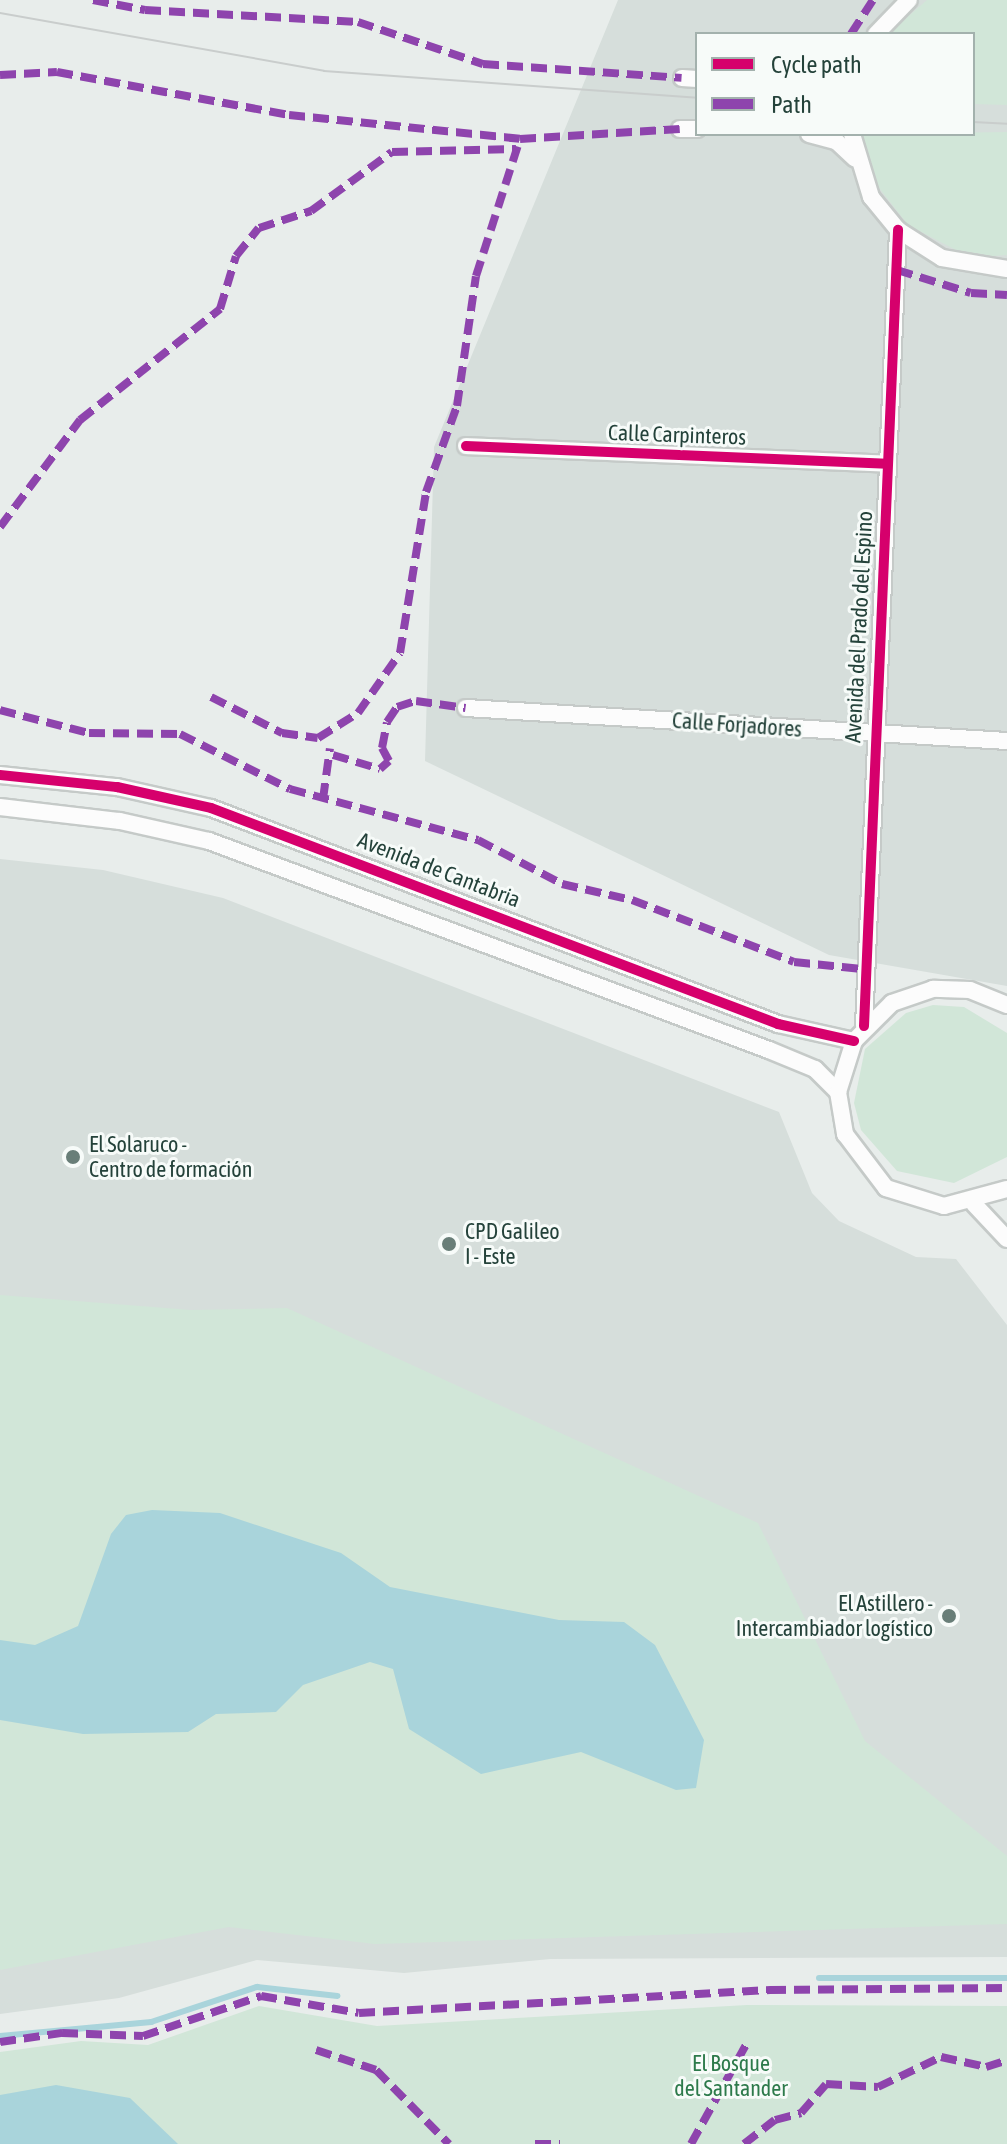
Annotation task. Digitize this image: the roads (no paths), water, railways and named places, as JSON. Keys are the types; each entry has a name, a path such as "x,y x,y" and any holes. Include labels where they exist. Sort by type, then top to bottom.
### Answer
{"street":[{"path":"878,32 906,1"},
{"path":"680,129 695,129"},
{"path":"817,136 836,141 855,159"},
{"path":"852,136 855,159 871,197 898,230 942,258 1007,269"},
{"name":"Avenida del Prado del Espino","path":"864,1026 874,735 898,230"},
{"name":"Calle Carpinteros","path":"466,446 887,464"},
{"name":"Calle Forjadores","path":"466,708 1007,741"},
{"name":"Avenida de Cantabria","path":"0,775 117,787 211,808 778,1024 854,1041"},
{"path":"0,807 120,821 209,841 780,1055 815,1069 838,1092"},
{"path":"1007,1005 970,990 933,989 892,1003 864,1026 854,1041 838,1092 845,1134 886,1188 929,1204 974,1204 1007,1189"},
{"path":"974,1204 1007,1239"}],"water":[{"path":"152,1510 220,1513 341,1553 390,1587 559,1620 624,1622 655,1645 704,1740 696,1788 676,1790 581,1752 481,1774 409,1729 393,1669 370,1662 303,1685 276,1712 216,1714 188,1732 83,1734 0,1720 0,1640 35,1645 78,1626 111,1534 126,1515"},
{"path":"56,2085 130,2098 178,2144 0,2144 0,2095"}],"waterway":[{"path":"819,1978 1007,1978"},
{"path":"0,2036 151,2022 257,1987 337,1996"}],"tram line":[{"path":"0,13 324,71 695,98"},
{"path":"975,122 1007,124"}],"place":[{"name":"El Solaruco - Centro de formación","path":"73,1157"},
{"name":"CPD Galileo I - Este","path":"449,1244"},
{"name":"El Astillero - Intercambiador logístico","path":"949,1616"}],"park label":[{"name":"El Bosque del Santander","path":"731,2076"}]}
